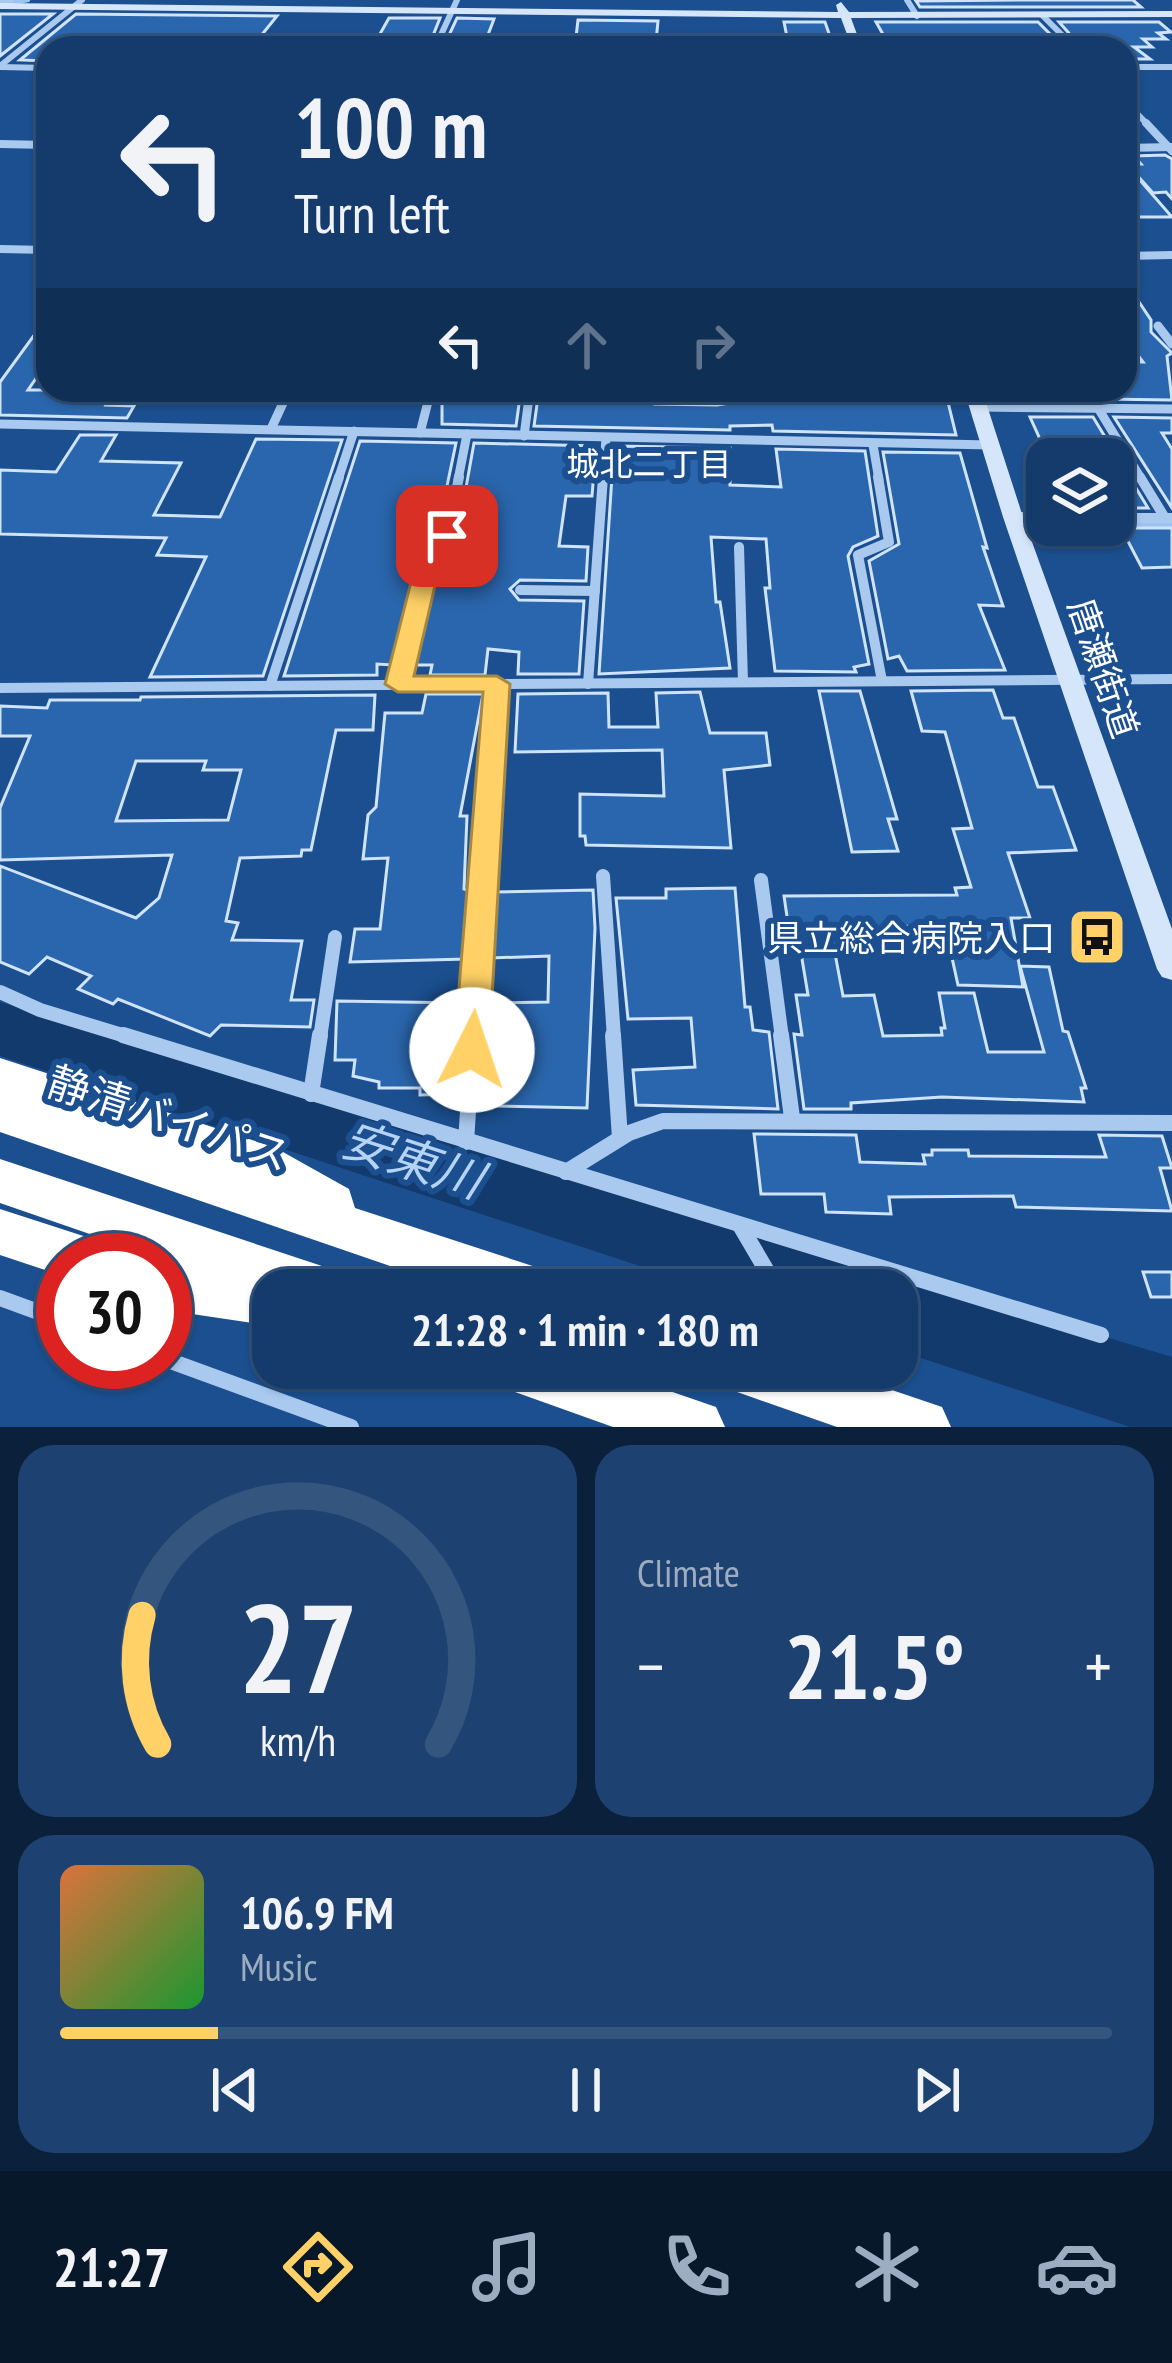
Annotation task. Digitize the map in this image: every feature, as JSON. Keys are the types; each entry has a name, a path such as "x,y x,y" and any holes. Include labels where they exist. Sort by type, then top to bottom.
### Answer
{"highway":[{"path":"0,1077 257,1162 401,1246"},
{"path":"0,1112 469,1269"},
{"name":"静清バイパス","path":"0,1123 444,1269"},
{"path":"0,1185 252,1276"},
{"path":"0,1185 255,1269"},
{"path":"0,1232 36,1244"},
{"path":"192,1289 252,1298"},
{"path":"583,1389 696,1427"},
{"path":"607,1389 718,1427"},
{"path":"807,1389 922,1427"},
{"path":"849,1389 937,1427"}],"street":[{"path":"0,4 11,0"},
{"path":"840,0 852,36"},
{"path":"908,0 917,16"},
{"path":"37,36 78,3"},
{"path":"0,4 454,5 917,16 1172,14"},
{"path":"440,36 454,5"},
{"path":"1042,16 1063,36"},
{"path":"0,66 36,37"},
{"path":"0,66 36,68"},
{"path":"1137,67 1172,67"},
{"path":"1137,114 1171,149"},
{"path":"0,144 36,145"},
{"path":"1137,148 1171,149"},
{"path":"0,249 36,250"},
{"path":"1137,256 1172,255"},
{"path":"1158,326 1172,344"},
{"path":"271,429 283,402"},
{"path":"420,433 428,402"},
{"path":"524,436 528,402"},
{"name":"唐瀬街道","path":"976,402 1172,969"},
{"path":"1012,402 1172,409"},
{"path":"1095,402 1169,518"},
{"path":"0,424 991,445"},
{"path":"270,686 354,431"},
{"path":"398,684 433,543 447,536 467,434"},
{"path":"588,684 606,438"},
{"path":"873,445 889,542 858,555 882,681"},
{"path":"1012,517 1026,517"},
{"path":"1134,518 1169,518"},
{"path":"739,548 743,682"},
{"path":"520,590 595,591"},
{"path":"0,688 1172,680"},
{"path":"466,1142 497,684"},
{"path":"604,876 620,1138"},
{"path":"761,880 792,1118"},
{"path":"310,1094 334,938"},
{"path":"0,992 40,1010 1101,1335"},
{"path":"566,1172 620,1138 663,1121 1172,1123"},
{"path":"740,1226 766,1269"},
{"path":"0,1298 36,1311"},
{"path":"192,1369 351,1427"}],"building":[{"path":"1133,0 1141,7 920,7 916,1"},
{"path":"0,14 53,14 0,56"},
{"path":"76,14 277,16 261,36 49,36"},
{"path":"389,18 440,18 433,36 379,36"},
{"path":"457,18 494,19 488,36 449,36"},
{"path":"578,20 658,21 657,36 576,36"},
{"path":"784,22 825,22 830,36 787,36"},
{"path":"876,22 1038,22 1052,36 884,36"},
{"path":"1059,22 1159,22 1171,32 1158,33 1166,39 1143,39 1152,47 1137,47 1137,36 1071,36"},
{"path":"36,47 36,61 20,60"},
{"path":"1137,156 1172,159 1172,199 1166,192 1153,193 1137,175 1137,164 1141,164"},
{"path":"1137,177 1172,217 1137,217"},
{"path":"1137,299 1151,320 1151,332 1172,353 1167,356 1172,400 1137,399 1137,362 1143,362 1137,354"},
{"path":"36,332 36,378 28,390 36,390 36,402 134,406 127,418 0,415 0,382"},
{"path":"442,402 519,402 516,426 442,424"},
{"path":"537,402 948,402 956,435 773,431 772,425 730,426 730,430 534,426"},
{"path":"1030,417 1093,417 1106,438 1040,438"},
{"path":"1114,417 1172,418 1172,433 1162,433 1172,449 1172,508 1134,448 1134,438 1127,438"},
{"path":"80,435 116,435 101,461 181,463 154,515 220,517 256,439 342,440 263,676 150,677 206,557 157,555 166,538 0,534 0,470 56,472"},
{"path":"360,441 456,443 438,529 424,541 393,665 377,664 377,675 284,676"},
{"path":"474,443 596,446 592,496 566,496 559,546 588,547 586,581 520,580 510,589 519,600 584,601 579,674 518,674 519,652 488,649 485,675 430,675 432,665 413,665 441,550 457,538"},
{"path":"614,446 730,448 730,485 781,487 776,449 865,451 878,536 853,547 848,556 869,664 854,667 856,672 775,671 765,588 770,588 766,539 711,537 716,602 720,602 730,668 599,674"},
{"path":"883,452 960,453 1003,606 979,605 1005,670 907,671 899,656 888,659 869,561 899,544"},
{"path":"1134,485 1148,508 1134,508"},
{"path":"1134,528 1172,528 1172,567 1142,568 1130,546"},
{"path":"993,690 1003,718 1014,718 1038,787 1053,787 1076,850 1008,853 1030,918 1011,918 1023,987 958,985 945,926 830,927 843,996 874,995 883,1036 942,1035 939,993 974,993 988,1052 1044,1052 1020,966 1049,967 1063,1031 1068,1032 1086,1088 1081,1088 1084,1102 942,1097 851,1103 851,1109 804,1109 794,1034 802,1035 796,995 808,995 800,947 790,937 784,896 957,895 955,888 971,887 953,829 972,828 945,732 922,731 911,691"},
{"path":"819,691 860,691 897,819 888,819 898,851 852,852"},
{"path":"700,692 710,733 766,733 770,765 724,770 731,848 586,845 585,836 580,836 580,794 664,796 662,750 515,752 518,694 608,693 609,727 658,727 656,693"},
{"path":"426,694 483,694 460,816 467,816 464,889 472,892 467,959 350,962 355,929 380,929 388,858 363,859 368,815 376,807 385,713 422,713"},
{"path":"375,695 373,730 336,730 311,850 302,850 301,856 240,858 226,921 238,923 232,940 302,941 291,1000 314,1000 310,1027 221,1025 210,1036 118,999 113,1004 78,989 91,976 47,957 29,974 0,962 0,866 136,918 159,898 172,855 0,860 0,808 30,736 0,736 0,706 47,708 50,700","holes":["136,761 206,761 203,770 241,770 228,820 116,821"]},
{"path":"735,888 745,1007 750,1007 753,1030 769,1032 778,1109 636,1105 633,1070 695,1067 691,1018 628,1019 616,898 666,898 666,889"},
{"path":"593,890 587,1108 494,1106 494,1093 482,1093 487,1003 548,1002 549,956 490,958 494,892"},
{"path":"337,1001 464,1003 456,1094 420,1095 420,1088 379,1088 379,1082 353,1076 355,1060 335,1060"},
{"path":"754,1134 856,1135 860,1162 925,1164 923,1155 932,1155 932,1150 968,1150 969,1156 1106,1157 1099,1135 1162,1136 1172,1168 1160,1168 1172,1211 1016,1207 1013,1196 889,1197 891,1214 826,1212 824,1194 761,1194"},
{"path":"1143,1272 1172,1272 1172,1297 1151,1297"}],"waterway":[{"path":"4,4 28,0"},
{"path":"1134,526 1172,526"},
{"name":"安東川","path":"0,1029 760,1269"},
{"name":"安東川","path":"918,1319 1172,1399"}],"place":[{"name":"県立総合病院入口","path":"1097,937"}],"district":[{"name":"城北二丁目","path":"649,463"}],"route":[{"path":"447,536 433,543 398,684 497,684 472,1050"}]}
